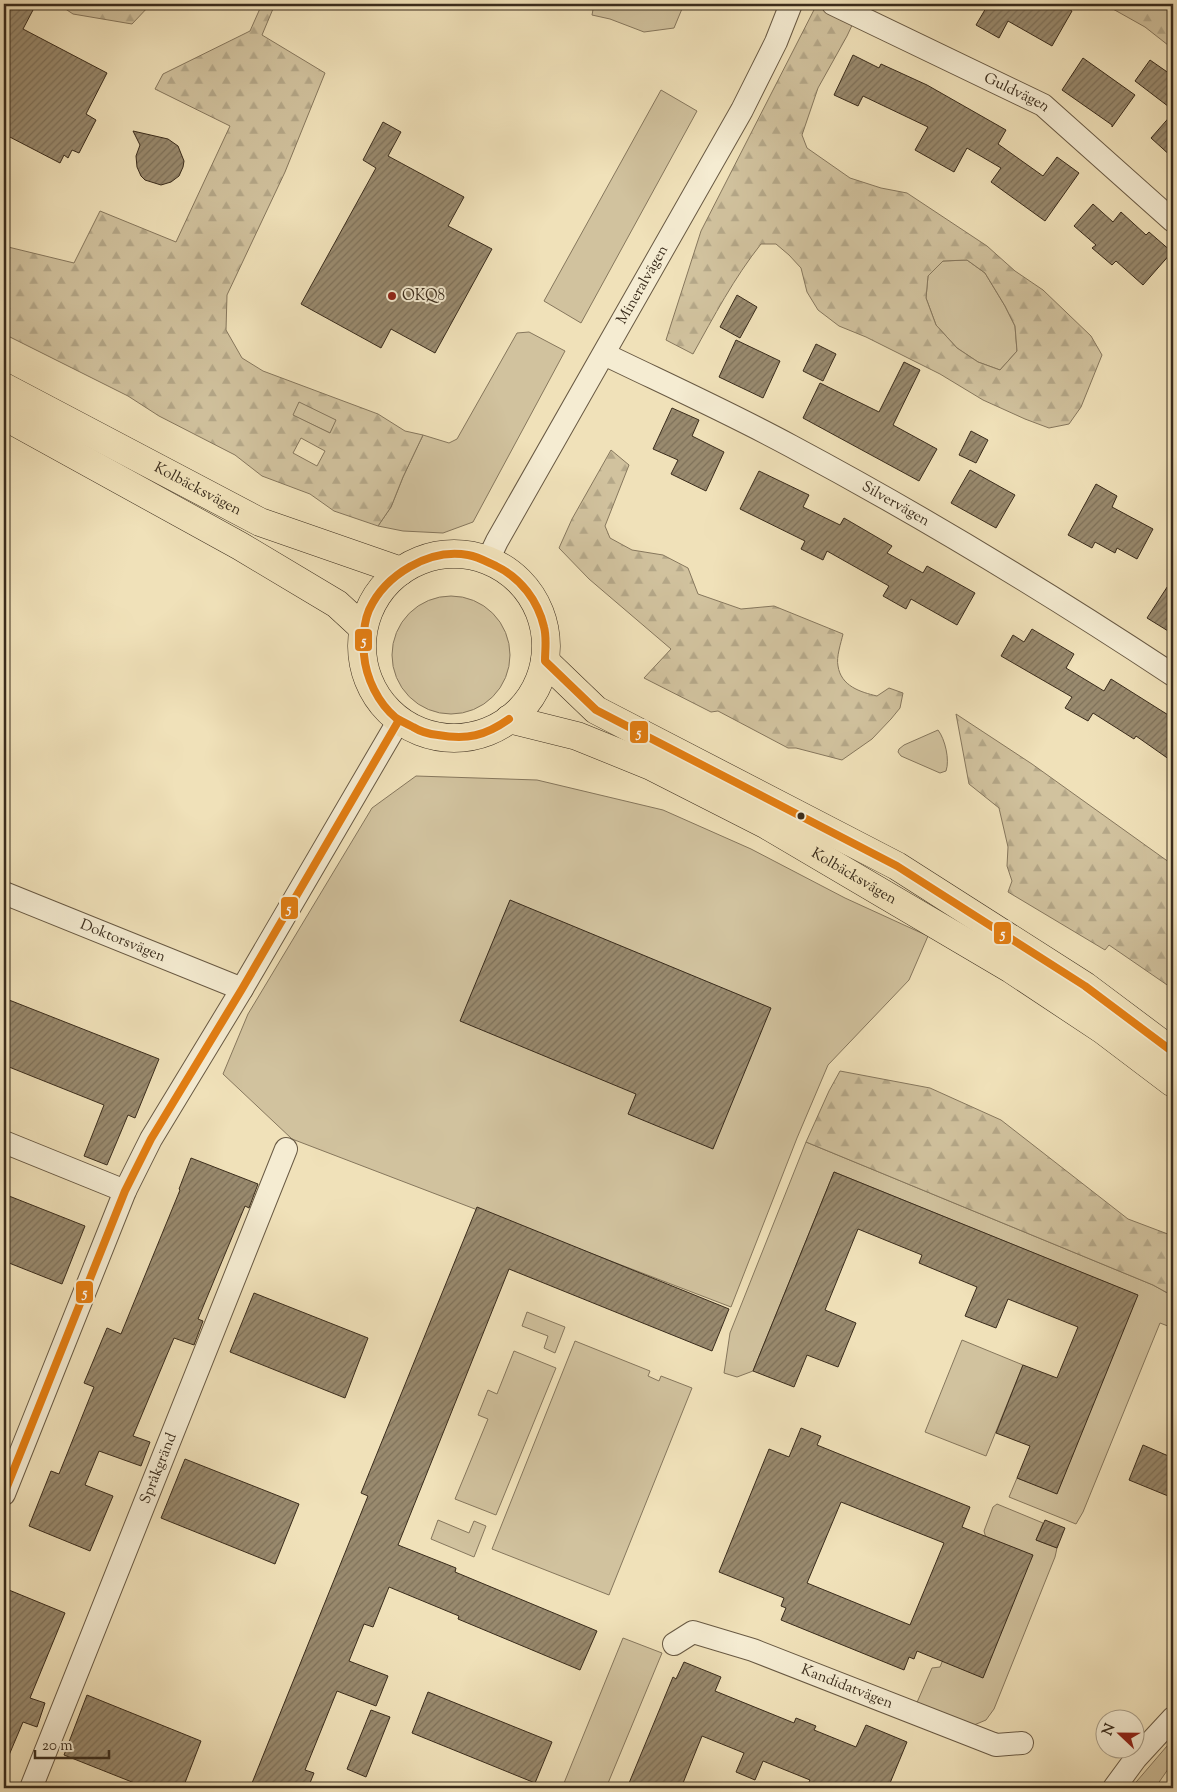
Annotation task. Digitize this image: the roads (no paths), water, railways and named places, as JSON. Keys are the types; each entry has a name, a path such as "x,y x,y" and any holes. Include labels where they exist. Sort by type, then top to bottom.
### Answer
{"highway":[{"name":"Kolbäcksvägen","path":"4,387 260,522 401,570"},
{"name":"Kolbäcksvägen","path":"4,416 240,546 337,604 363,628"},
{"path":"447,554 475,557 487,562 509,572 530,595 542,618 546,637 545,662 535,690 526,704 510,719 490,731 468,738 441,738 417,731 389,712 377,697 366,674 362,647 363,628 368,613 384,586 401,570 421,560 447,554"},
{"name":"Kolbäcksvägen","path":"545,662 596,710 897,866 1085,986 1173,1052"},
{"name":"Kolbäcksvägen","path":"510,719 577,736 651,766 765,824 1011,969 1103,1030 1173,1083"}],"street":[{"name":"Mineralvägen","path":"487,562 497,541 742,110 776,42 791,4"},
{"name":"Guldvägen","path":"832,4 1043,105 1173,221"},
{"name":"Silvervägen","path":"604,354 789,445 922,518 1022,578 1173,675"},
{"path":"4,1494 125,1191 151,1139 242,989 399,720"},
{"name":"Doktorsvägen","path":"4,893 242,989"},
{"path":"4,1142 125,1191"},
{"name":"Språkgränd","path":"30,1788 286,1149"},
{"name":"Kandidatvägen","path":"674,1644 693,1632 753,1650 996,1745 1022,1743"},
{"path":"1114,1788 1136,1758 1173,1718"}],"place":[{"name":"OKQ8","path":"392,296"}]}
